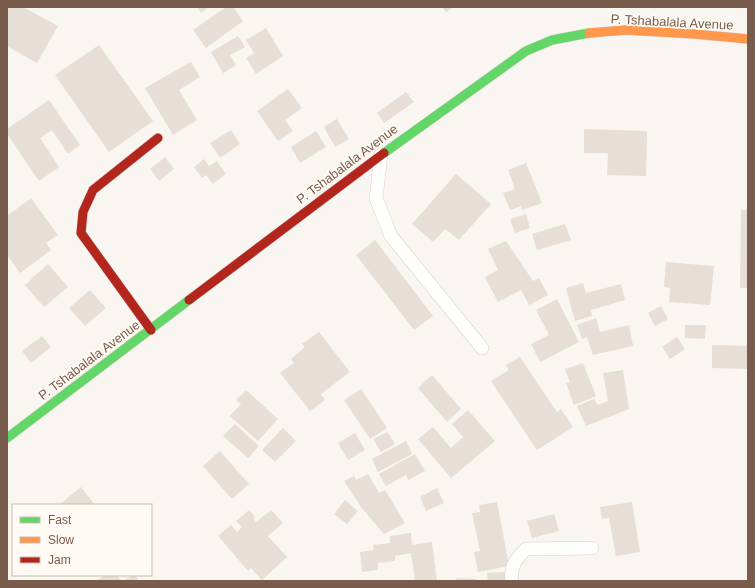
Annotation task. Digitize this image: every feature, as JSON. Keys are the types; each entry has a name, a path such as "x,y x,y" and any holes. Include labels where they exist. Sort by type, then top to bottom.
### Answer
{"street":[{"name":"P. Tshabalala Avenue","path":"7,438 380,155 526,51 552,40 582,33 626,30 748,39"},
{"path":"150,330 81,233 83,212 93,190 158,138"}],"lane":[{"path":"380,155 376,198 391,236 482,348"},
{"path":"512,581 511,572 517,558 526,550 592,548"}],"building":[{"path":"7,7 23,7 58,26 37,63 7,46"},
{"path":"197,7 209,7 201,13"},
{"path":"226,7 233,7 243,21 206,48 193,30"},
{"path":"442,7 454,7 446,12"},
{"path":"266,28 283,56 256,74 246,58 254,53 246,40"},
{"path":"238,36 245,47 230,55 236,65 223,73 211,52"},
{"path":"99,45 153,121 109,152 55,75"},
{"path":"191,62 200,77 179,90 197,120 173,135 145,88"},
{"path":"288,89 302,108 285,120 293,131 278,141 257,111"},
{"path":"406,92 414,102 384,123 377,113"},
{"path":"49,100 80,145 68,154 52,130 40,138 59,167 39,181 7,134 7,129"},
{"path":"337,119 349,139 335,147 324,127"},
{"path":"584,129 647,131 646,176 607,175 608,153 584,153"},
{"path":"231,130 240,144 220,158 210,143"},
{"path":"316,131 326,147 300,163 291,147"},
{"path":"165,157 174,169 159,181 150,169"},
{"path":"204,159 209,166 217,161 226,174 213,184 206,175 202,178 194,167"},
{"path":"526,163 542,203 522,210 521,206 510,210 503,193 515,189 508,170"},
{"path":"456,174 491,204 459,240 445,229 433,242 412,224"},
{"path":"31,198 58,235 46,243 51,250 20,273 7,255 7,216"},
{"path":"741,210 748,210 748,288 740,288"},
{"path":"526,214 530,228 515,233 510,219"},
{"path":"565,224 571,240 537,250 532,234"},
{"path":"375,240 433,316 414,330 356,255"},
{"path":"506,241 533,281 539,278 548,295 529,305 521,290 498,302 485,277 498,270 488,249"},
{"path":"666,262 714,266 710,305 669,302 670,288 664,287"},
{"path":"48,264 68,287 44,307 25,285"},
{"path":"583,283 586,293 621,284 625,300 591,310 592,316 575,321 566,288"},
{"path":"90,290 106,308 85,326 69,308"},
{"path":"557,299 579,342 540,362 531,344 549,335 536,310"},
{"path":"661,306 668,319 655,326 648,313"},
{"path":"596,318 600,332 629,325 633,346 593,355 587,337 582,339 577,325"},
{"path":"685,325 706,325 705,339 685,338"},
{"path":"319,332 350,372 321,394 325,400 310,411 280,373 294,363 291,359 305,347 302,344"},
{"path":"42,336 51,347 31,363 22,351"},
{"path":"677,337 685,349 670,359 662,347"},
{"path":"712,345 748,346 748,369 712,368"},
{"path":"520,357 557,412 561,409 573,427 537,450 491,381 509,370 506,365"},
{"path":"583,363 596,396 574,405 566,383 570,382 565,369"},
{"path":"623,370 629,409 586,426 577,406 594,399 598,405 608,401 603,373"},
{"path":"432,375 461,409 447,422 418,388"},
{"path":"361,389 387,428 370,439 344,400"},
{"path":"246,390 278,419 258,441 230,416 241,404 236,400"},
{"path":"468,410 495,441 451,478 418,439 433,427 451,448 463,437 452,424"},
{"path":"235,424 259,446 248,458 223,436"},
{"path":"283,428 296,441 275,462 262,450"},
{"path":"387,432 395,444 381,452 373,439"},
{"path":"355,433 365,450 348,460 338,443"},
{"path":"406,441 412,454 378,472 372,459"},
{"path":"220,451 249,484 232,499 203,466"},
{"path":"415,454 425,471 408,480 406,475 386,486 379,474"},
{"path":"368,474 379,493 385,490 405,523 384,534 361,507 344,481 354,476 356,480"},
{"path":"81,487 94,504 60,504"},
{"path":"437,488 444,503 426,511 420,497"},
{"path":"345,500 358,511 347,524 334,514"},
{"path":"497,502 509,566 478,572 474,552 480,551 472,513 480,512 479,505"},
{"path":"632,502 640,552 616,556 609,518 602,519 600,507"},
{"path":"249,510 255,517 253,518 256,522 271,510 283,523 268,536 287,557 262,580 251,568 248,571 218,536 231,525 237,532 242,527 236,521"},
{"path":"554,514 559,531 532,538 527,521"},
{"path":"411,533 412,545 432,542 437,581 415,581 411,553 395,556 395,561 378,563 378,570 362,572 360,552 374,550 373,545 390,543 390,536"},
{"path":"505,572 505,581 488,581 487,573"},
{"path":"104,576 118,576 121,581 95,581"},
{"path":"131,576 136,576 139,581 123,581"},
{"path":"456,578 477,579 476,581 456,581"}],"traffic: fast":[{"path":"384,153 526,51 552,40 589,33"},
{"path":"7,438 189,300"}],"traffic: slow":[{"path":"589,33 626,30 748,39"}],"traffic: jam":[{"path":"151,330 81,233 83,212 93,190 158,138"},
{"path":"189,300 384,153"}]}
